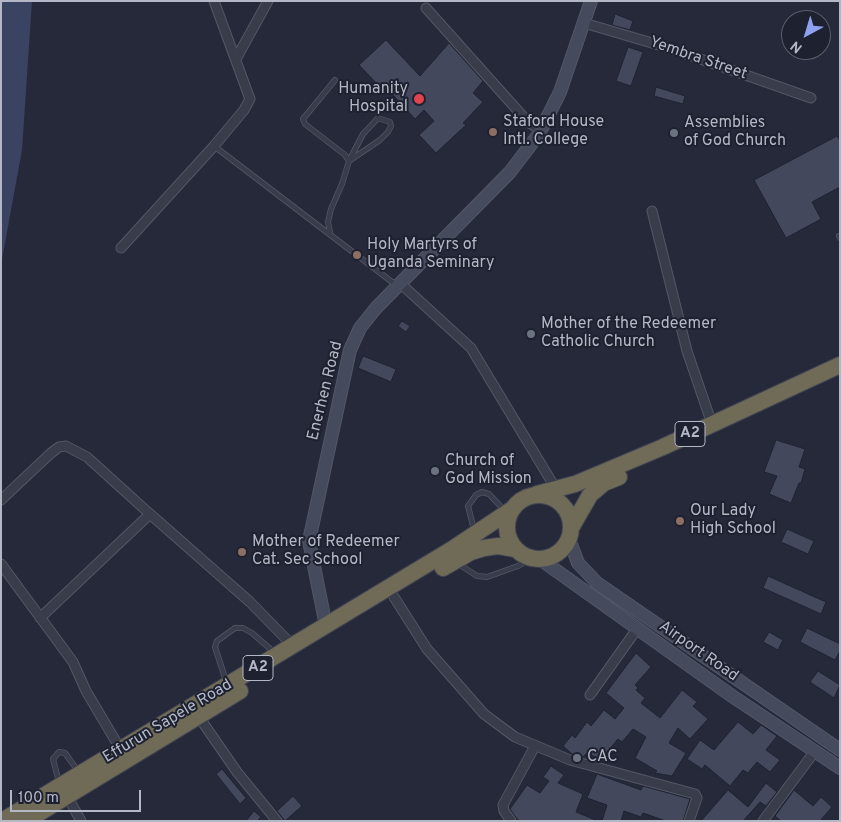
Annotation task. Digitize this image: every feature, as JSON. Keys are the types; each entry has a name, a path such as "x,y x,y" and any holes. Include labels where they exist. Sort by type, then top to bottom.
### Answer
{"highway":[{"name":"A2","path":"509,511 527,496 590,478 840,365"},
{"name":"A2","path":"515,549 535,558 557,553 570,534 590,495 604,483 840,376"},
{"path":"537,494 558,500 567,513 570,534"},
{"name":"Effurun Sapele Road","path":"26,821 64,791 80,775 326,626 509,511"},
{"path":"509,511 507,530 515,549"},
{"name":"Effurun Sapele Road","path":"2,821 64,791 199,717 453,561 484,548 498,546 515,549"}],"main road":[{"name":"Enerhen Road","path":"326,626 309,541 350,350 360,328 399,284 510,172 541,130 560,92 592,1"},
{"name":"Airport Road","path":"570,534 578,564 587,574 691,649 840,750"},
{"name":"Airport Road","path":"535,558 572,580 682,661 840,768"},
{"path":"682,661 691,649"}],"street":[{"path":"121,248 214,146 244,110 250,99 214,1"},
{"path":"236,59 268,1"},
{"path":"426,8 528,122 541,130"},
{"name":"Yembra Street","path":"584,23 668,48 811,98"},
{"path":"652,211 687,351 712,424"},
{"path":"399,284 471,348 556,489"},
{"path":"1,500 50,453 59,447 66,446 87,457 250,602 292,646"},
{"path":"40,618 150,514"},
{"path":"1,564 73,662 90,699 122,750"},
{"path":"394,597 427,649 484,714 516,737 570,760 695,794 697,798 689,821"},
{"path":"590,695 637,629"},
{"path":"199,717 237,772 277,821"},
{"path":"511,821 504,812 503,805 535,746"},
{"path":"762,821 815,751"},
{"path":"64,791 81,821"}],"lane":[{"path":"336,80 303,119 305,124 346,155 348,161"},
{"path":"330,232 328,222 331,209 342,184 348,161 354,148 372,122 378,118 390,122 391,126 388,132 380,140 348,161"},
{"path":"214,146 399,284"},
{"path":"475,534 468,511 471,499 476,495 482,492 489,494 509,511"},
{"path":"453,561 477,576 487,577 535,558"},
{"path":"227,686 215,647 217,641 236,628 243,628 252,633 278,655"},
{"path":"64,791 53,759 59,752 65,753 80,775"}],"water":[{"path":"1,1 32,1 22,150 1,265"}],"building":[{"path":"615,14 633,21 630,30 612,25"},
{"path":"386,40 420,76 449,43 483,81 473,93 483,102 463,123 466,125 436,153 419,135 434,121 424,110 415,119 383,84 380,87 359,65"},
{"path":"628,47 643,52 631,86 616,81"},
{"path":"656,87 685,96 683,104 654,96"},
{"path":"837,136 840,141 840,187 812,202 821,219 786,238 754,180"},
{"path":"402,321 410,326 406,332 398,326"},
{"path":"363,356 396,369 391,382 358,368"},
{"path":"776,440 805,449 799,467 805,469 801,483 799,483 791,503 769,494 777,476 764,472"},
{"path":"787,529 814,541 808,554 781,542"},
{"path":"768,576 826,602 821,614 763,588"},
{"path":"807,628 840,644 840,651 835,660 800,642"},
{"path":"769,632 783,640 778,650 763,642"},
{"path":"636,653 651,667 635,685 638,688 636,690 645,698 641,703 660,718 682,690 697,702 693,706 708,719 690,739 678,728 669,743 686,753 672,776 655,773 657,771 635,758 646,737 633,729 622,742 618,739 606,753 608,754 605,762 587,753 583,757 572,754 563,746 572,735 575,738 587,722 591,726 604,710 615,719 624,708 606,693"},
{"path":"818,671 840,685 834,698 810,682"},
{"path":"738,722 753,734 761,725 777,736 766,750 780,760 770,772 757,762 748,773 743,770 730,786 705,765 702,769 687,759 700,740 714,750"},
{"path":"551,766 564,775 558,783 583,794 576,812 598,821 520,821 517,819 510,809 527,785 540,793 549,781 543,777"},
{"path":"222,769 246,798 240,804 216,774"},
{"path":"597,774 641,790 643,786 690,799 683,821 666,821 643,813 641,817 624,811 621,821 602,821 607,805 587,798"},
{"path":"766,783 777,792 766,806 760,802 743,821 701,821 728,790 748,807"},
{"path":"794,790 813,806 821,797 832,807 820,821 781,821 775,816"},
{"path":"293,796 302,806 285,821 277,811"},
{"path":"254,811 261,817 257,821 246,821"}],"place":[{"name":"Humanity Hospital","path":"419,99"},
{"name":"Staford House Intl. College","path":"493,132"},
{"name":"Assemblies of God Church","path":"674,133"},
{"name":"Holy Martyrs of Uganda Seminary","path":"357,255"},
{"name":"Mother of the Redeemer Catholic Church","path":"531,334"},
{"name":"Church of God Mission","path":"435,471"},
{"name":"Our Lady High School","path":"680,521"},
{"name":"Mother of Redeemer Cat. Sec School","path":"242,552"},
{"name":"CAC","path":"577,758"}]}
